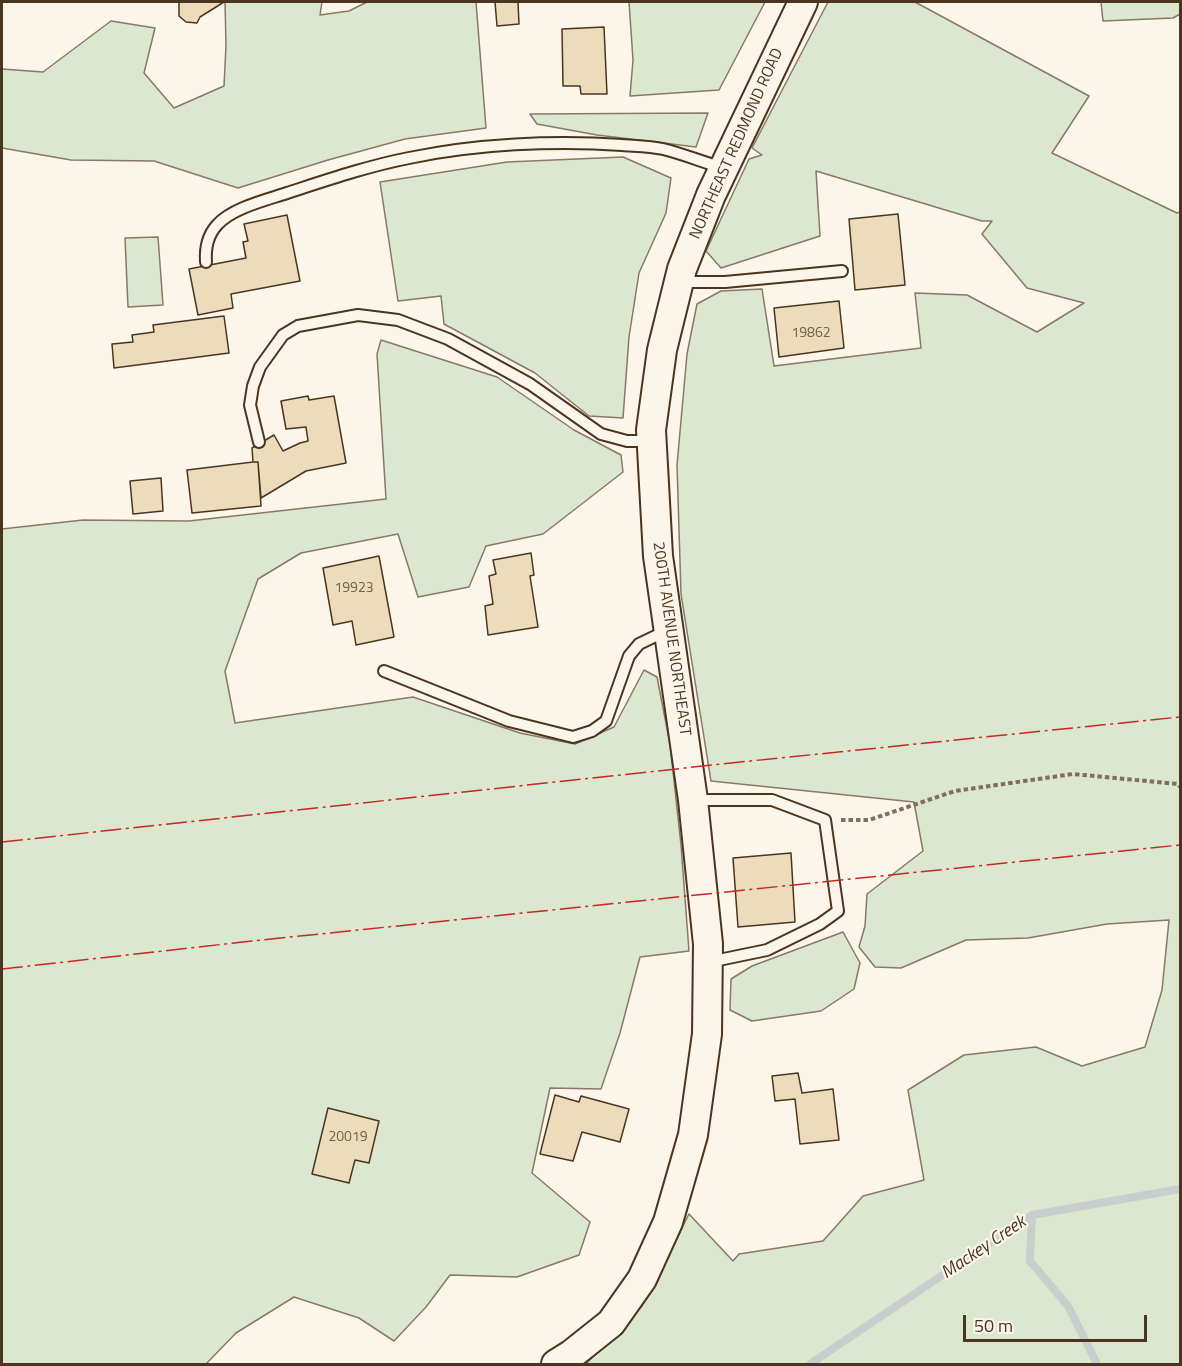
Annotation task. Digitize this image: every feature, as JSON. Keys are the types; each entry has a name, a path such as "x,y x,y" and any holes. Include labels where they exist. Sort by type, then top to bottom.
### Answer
{"street":[{"name":"NORTHEAST REDMOND ROAD","path":"652,435 662,350 679,282 711,195 803,2"},
{"name":"200TH AVENUE NORTHEAST","path":"652,435 658,556 693,800 708,962"},
{"path":"556,1365 611,1323 642,1279 668,1222 693,1135 707,1034 708,962"}],"lane":[{"path":"206,262 205,250 209,235 219,223 242,208 336,177 408,158 466,149 576,143 661,149 724,168"},
{"path":"679,282 725,282 842,272"},
{"path":"259,442 250,405 253,386 260,367 273,347 283,335 298,326 358,315 398,320 448,339 530,384 601,434 627,441 652,435"},
{"path":"384,671 509,721 573,737 591,731 606,721 629,656 639,644 669,630"},
{"path":"693,800 772,800 825,820 838,911 820,924 767,950 708,962"}],"path":[{"path":"825,820 868,820 954,790 1073,774 1178,784 1180,787"}],"green space":[{"path":"225,2 322,2 320,15 349,11 367,2 476,2 486,128 405,139 238,188 154,161 71,160 2,148 2,69 43,72 111,21 155,28 144,73 174,108 224,86"},
{"path":"629,2 765,2 719,90 630,96 633,60"},
{"path":"828,2 915,2 1089,96 1052,153 1177,213 1180,212 1180,1364 586,1364 642,1306 689,1214 733,1261 739,1254 823,1241 863,1196 924,1180 908,1090 964,1055 1036,1047 1082,1066 1145,1047 1162,990 1169,920 1107,924 1028,938 966,940 901,968 875,967 859,947 865,926 867,894 923,851 914,802 711,781 681,594 677,465 687,354 697,304 721,291 762,289 774,366 921,348 915,293 967,295 1037,332 1084,303 1027,288 982,234 992,221 982,221 816,171 820,236 721,268 706,251 749,159 762,155 752,148"},
{"path":"1101,2 1180,2 1180,14 1173,18 1103,21"},
{"path":"708,113 696,147 597,135 537,124 530,114"},
{"path":"623,157 671,178 666,213 639,273 629,337 623,418 589,416 535,373 444,324 441,296 398,301 380,182 507,162"},
{"path":"158,237 163,305 128,307 125,238"},
{"path":"381,340 497,377 574,430 621,455 623,472 543,534 486,546 469,587 418,597 398,534 301,553 258,579 225,671 235,723 413,697 520,733 575,744 614,727 644,670 657,677 670,744 689,951 640,957 620,1033 601,1089 550,1088 532,1173 590,1222 579,1255 517,1277 450,1275 426,1307 394,1341 359,1318 294,1297 236,1333 206,1364 2,1364 2,529 83,520 189,521 386,499 377,354"},
{"path":"843,932 860,963 854,989 821,1011 752,1021 730,1010 731,979 752,966"}],"building":[{"path":"179,2 224,2 200,17 197,23 186,22 179,16"},
{"path":"495,2 518,2 519,24 497,26"},
{"path":"604,27 607,94 581,94 580,86 563,86 562,29"},
{"path":"898,214 905,285 855,290 849,219"},
{"path":"287,215 300,281 231,294 233,308 198,315 189,269 246,258 243,242 248,241 244,224"},
{"path":"839,301 844,348 779,357 774,308"},
{"path":"224,316 229,353 114,368 112,344 133,342 132,335 154,332 153,325"},
{"path":"308,396 309,400 334,396 346,463 306,471 261,498 258,462 253,462 252,448 274,435 283,451 308,441 306,427 286,429 281,401"},
{"path":"258,462 261,506 192,513 187,470"},
{"path":"161,478 163,511 133,514 130,481"},
{"path":"531,553 534,575 530,576 538,627 488,635 485,606 493,604 489,576 496,574 493,560"},
{"path":"379,556 394,637 356,645 352,621 333,625 323,568"},
{"path":"791,853 795,922 738,927 733,858"},
{"path":"798,1073 802,1093 833,1089 839,1140 800,1144 795,1099 775,1101 772,1076"},
{"path":"555,1095 579,1102 581,1096 629,1109 620,1142 582,1132 573,1161 540,1154"},
{"path":"328,1108 379,1121 369,1163 355,1160 349,1183 312,1174"}],"waterway":[{"name":"Mackey Creek","path":"810,1364 1032,1215 1180,1189"},
{"path":"1032,1215 1030,1261 1068,1306 1097,1364"}],"power":[{"path":"2,842 1180,717"},
{"path":"2,969 1180,845"}]}
